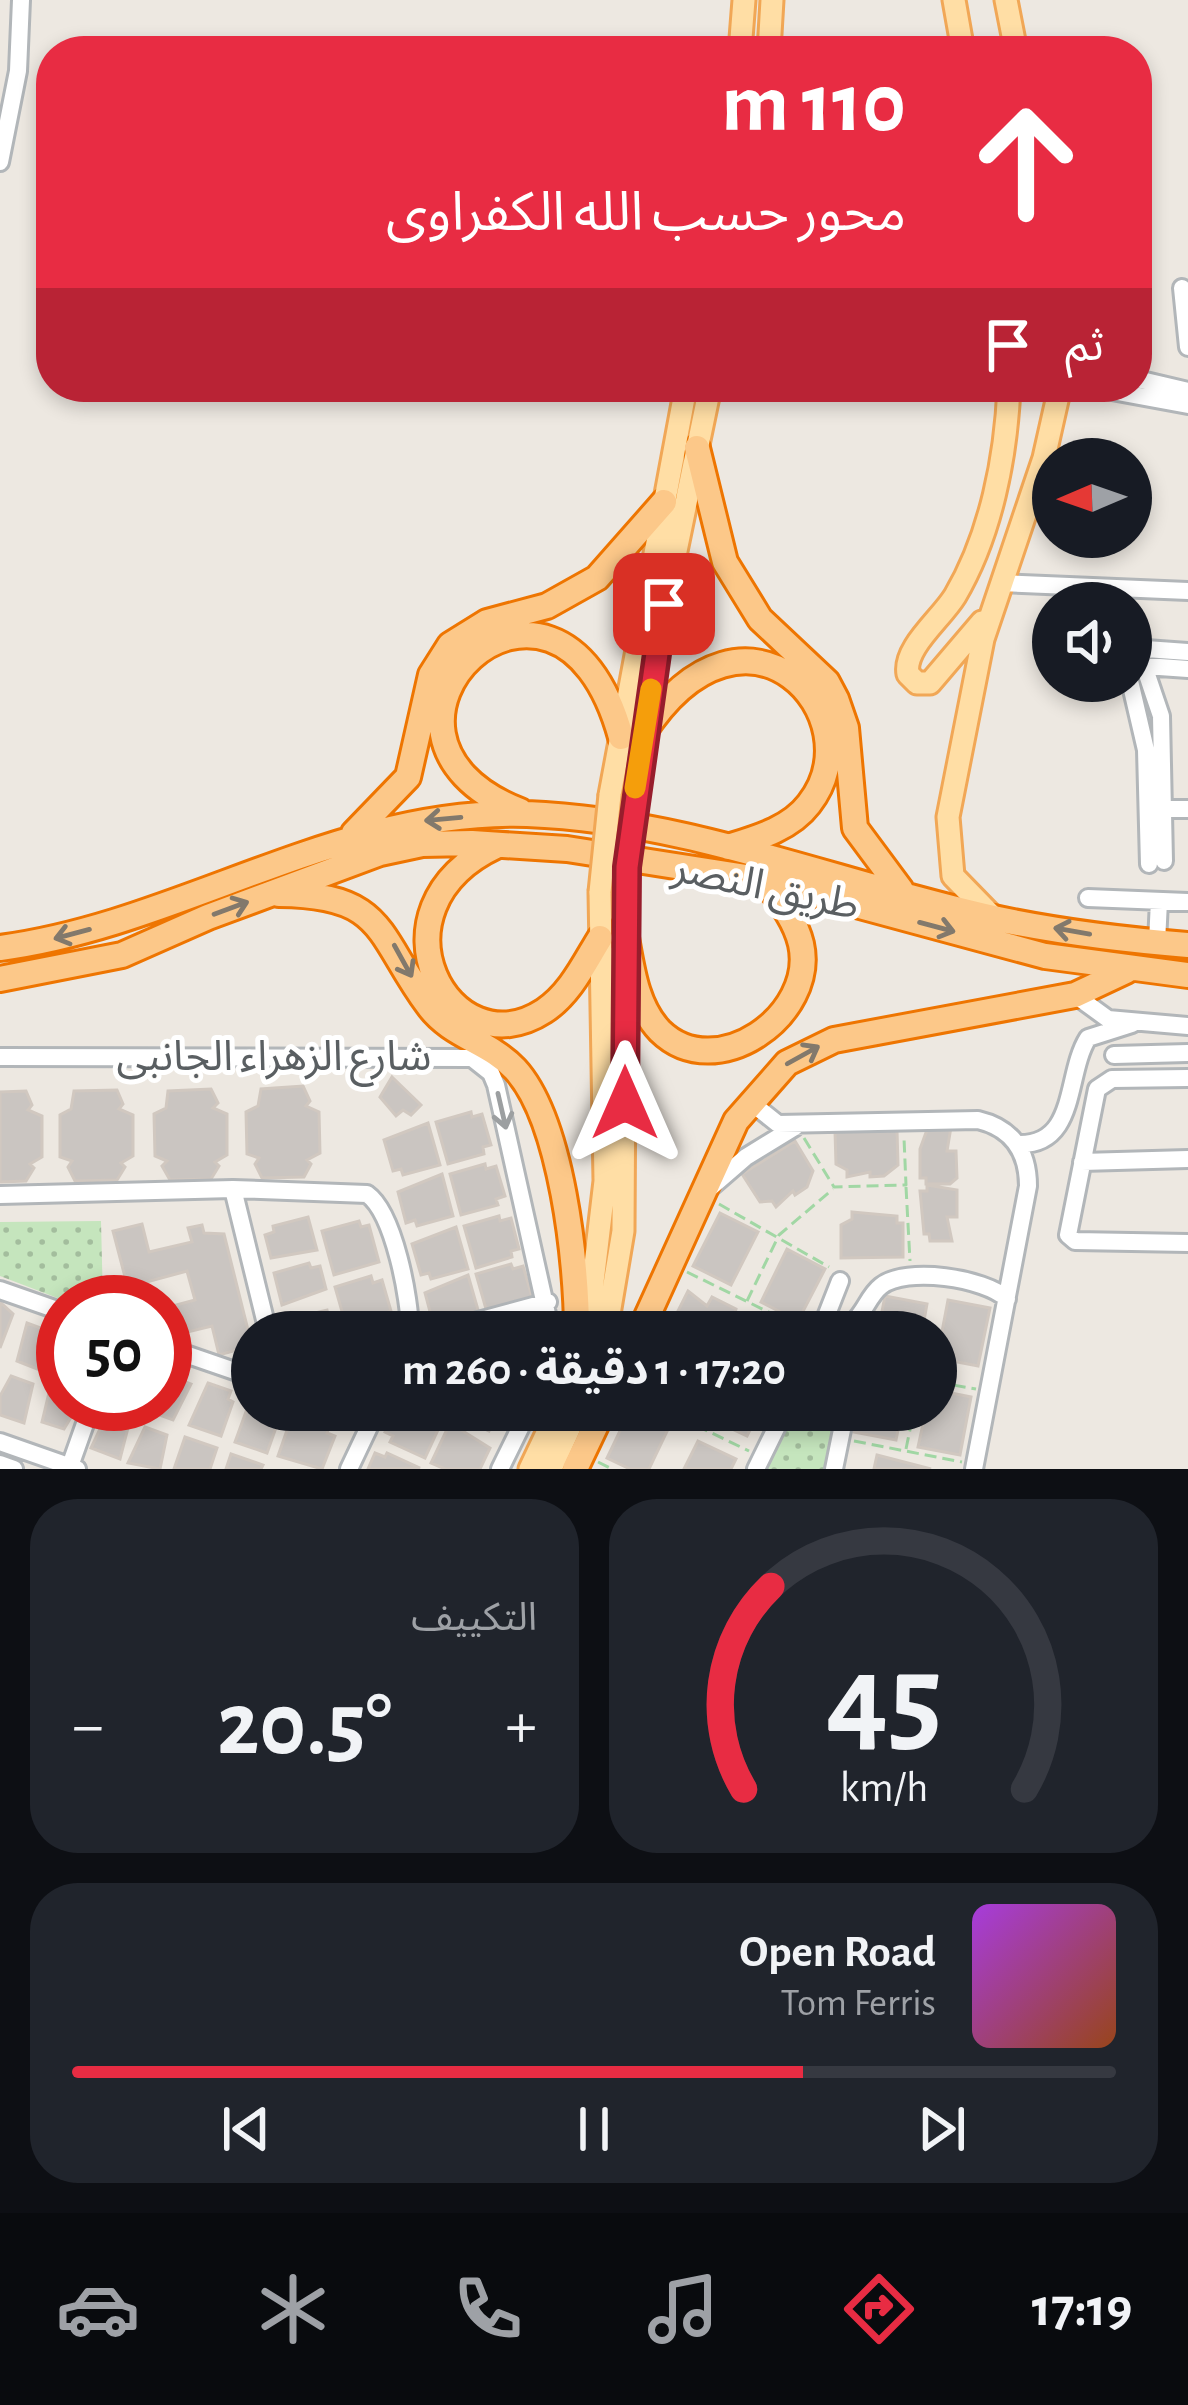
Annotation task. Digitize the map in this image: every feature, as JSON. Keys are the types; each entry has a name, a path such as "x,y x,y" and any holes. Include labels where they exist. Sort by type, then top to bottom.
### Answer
{"highway":[{"path":"697,448 725,562 760,619 810,665 836,699 846,728 855,828 901,890"},
{"path":"348,838 408,777 431,675 450,645 487,622 547,606 597,578 664,502"},
{"path":"528,814 478,793 449,757 442,723 445,700 466,661 485,646 523,636 548,637 570,646 603,685 632,735 677,687 723,663 764,662 805,688 826,737 821,784 808,806 788,823 728,847"},
{"name":"طريق النصر","path":"0,948 116,923 348,838 420,821 528,814 728,847 997,919 1188,945"},
{"name":"طريق النصر","path":"0,979 122,956 271,894 380,854 422,844 500,844 764,880 1005,946 1127,970 1188,975"},
{"path":"500,844 462,864 433,901 426,945 431,966 453,1004 487,1023 529,1019 564,994 600,938"},
{"path":"624,927 640,999 661,1031 696,1048 741,1042 760,1034 790,1008 803,967 795,925 764,880"},
{"path":"271,894 337,900 363,912 396,946 438,1017 498,1054 527,1085 570,1225 580,1311"},
{"path":"655,1311 749,1100 787,1064 834,1040 1075,995 1127,970"},
{"path":"583,1464 595,1431"}],"main road":[{"path":"741,36 744,0"},
{"path":"770,36 772,0"},
{"path":"954,0 960,36"},
{"path":"1006,0 1013,36"},
{"path":"610,1311 623,1231 624,927 634,794 632,735 664,502 683,402"},
{"path":"585,1311 605,1181 600,892 610,795 632,735 707,402"},
{"path":"1005,402 1008,411"},
{"path":"991,611 936,679 917,683 908,674 910,656 945,610 970,566 1000,467 1008,402"},
{"path":"997,919 953,875 946,837 976,667 1044,458 1056,402"},
{"path":"530,1469 548,1431"},
{"path":"551,1469 568,1431"}],"street":[{"path":"0,162 18,70 21,0"},
{"path":"1182,288 1188,347"},
{"path":"1152,383 1188,392"},
{"path":"1152,398 1188,405"},
{"path":"1001,584 1032,590"},
{"path":"1152,592 1188,591"},
{"path":"1152,655 1188,652"},
{"path":"1152,661 1188,669"},
{"path":"1152,695 1161,716 1157,862"},
{"path":"1135,702 1157,802"},
{"path":"1157,802 1188,795"},
{"path":"1157,802 1188,809"},
{"path":"1088,898 1188,902"},
{"path":"1157,942 1159,901"},
{"path":"1075,995 1094,1013 1132,1024 1188,1026"},
{"path":"1018,1144 1038,1142 1060,1123 1088,1038 1132,1024"},
{"path":"1114,1054 1188,1052"},
{"name":"شارع الزهراء الجانبى","path":"0,1057 472,1058 483,1064 496,1085 549,1311"},
{"path":"1188,1078 1104,1083 1094,1096 1071,1240 1188,1243"},
{"path":"749,1100 761,1115 797,1126 978,1120 996,1124 1018,1144 1028,1186 975,1467"},
{"path":"708,1197 746,1157 797,1126"},
{"path":"1082,1162 1188,1159"},
{"path":"0,1195 233,1189 356,1192 377,1202 408,1311"},
{"path":"233,1189 263,1311"},
{"path":"823,1311 835,1274"},
{"path":"864,1311 878,1288 910,1278 980,1282 1007,1299"},
{"path":"0,1290 36,1303"},
{"path":"515,1311 548,1302"},
{"path":"192,1356 231,1370"},
{"path":"0,1442 72,1468 84,1431"},
{"path":"349,1469 367,1431"},
{"path":"500,1469 519,1431"},
{"path":"759,1463 775,1431"},
{"path":"834,1469 842,1431"},
{"path":"0,1464 14,1469"}],"path":[{"path":"903,1122 910,1278"},
{"path":"797,1126 834,1187"},
{"path":"748,1301 778,1235 834,1187 906,1185"},
{"path":"708,1197 778,1235 835,1274"},
{"path":"680,1268 772,1311"},
{"path":"957,1386 989,1392"},
{"path":"702,1431 759,1463"},
{"path":"905,1451 909,1431"},
{"path":"841,1438 975,1467"},
{"path":"583,1464 612,1469"}],"green space":[{"path":"101,1221 102,1275 36,1275 36,1290 0,1276 0,1222"},
{"path":"780,1431 837,1431 829,1469 761,1469"}],"building":[{"path":"392,1077 421,1105 411,1115 403,1110 396,1116 380,1097"},
{"path":"303,1086 310,1101 306,1106 319,1112 320,1153 307,1160 311,1164 304,1177 262,1178 255,1164 259,1158 247,1154 246,1112 258,1106 261,1089"},
{"path":"211,1089 218,1103 213,1108 227,1114 227,1155 215,1162 219,1166 211,1179 170,1180 162,1166 167,1161 155,1156 154,1114 166,1108 168,1091"},
{"path":"117,1090 123,1104 119,1109 133,1115 133,1156 121,1163 125,1167 117,1180 75,1181 68,1167 72,1161 60,1157 60,1115 71,1109 74,1091"},
{"path":"26,1091 32,1105 28,1110 42,1116 42,1157 30,1164 34,1168 26,1181 0,1182 0,1092"},
{"path":"471,1112 472,1117 482,1114 491,1145 483,1147 484,1154 448,1164 436,1122"},
{"path":"428,1123 440,1165 403,1175 401,1169 393,1171 384,1140"},
{"path":"928,1127 951,1127 947,1151 956,1151 957,1178 950,1184 926,1184 926,1178 920,1178 920,1149"},
{"path":"897,1130 898,1165 884,1176 870,1177 870,1172 847,1177 847,1170 836,1164 835,1131"},
{"path":"795,1141 813,1171 807,1187 795,1195 793,1191 776,1207 772,1201 760,1202 742,1174"},
{"path":"485,1164 486,1169 496,1166 505,1196 496,1199 498,1205 461,1215 450,1174"},
{"path":"442,1174 453,1216 417,1226 415,1220 406,1223 398,1192"},
{"path":"927,1185 957,1190 957,1217 947,1217 952,1241 930,1241 929,1234 924,1234 920,1191 927,1191"},
{"path":"852,1212 897,1216 897,1223 903,1223 903,1257 841,1258 841,1225 852,1219"},
{"path":"720,1213 758,1232 731,1285 693,1266"},
{"path":"499,1216 500,1221 511,1218 519,1249 511,1251 512,1257 476,1268 464,1226"},
{"path":"308,1217 317,1250 271,1258 265,1235 274,1232 273,1226"},
{"path":"359,1221 361,1227 369,1225 379,1262 334,1275 322,1231"},
{"path":"142,1224 149,1252 192,1242 188,1228 202,1225 204,1233 224,1234 243,1311 231,1311 231,1352 219,1355 212,1326 192,1331 192,1275 187,1271 124,1275 113,1231"},
{"path":"456,1227 468,1269 431,1279 429,1273 421,1275 412,1244"},
{"path":"787,1249 825,1269 803,1311 779,1311 761,1302"},
{"path":"309,1263 311,1268 320,1266 326,1289 282,1305 274,1273"},
{"path":"511,1264 513,1269 523,1266 532,1297 523,1299 525,1306 487,1311 476,1274"},
{"path":"468,1275 478,1311 430,1311 425,1293"},
{"path":"371,1276 373,1283 382,1280 391,1311 342,1311 335,1287"},
{"path":"688,1291 707,1306 712,1297 736,1309 735,1311 678,1311"},
{"path":"885,1296 927,1304 926,1311 882,1311"},
{"path":"948,1300 990,1308 978,1366 957,1362 957,1311 946,1311"},
{"path":"0,1302 13,1314 0,1348"},
{"path":"27,1323 36,1326 36,1368 17,1361"},
{"path":"11,1376 33,1384 24,1423 0,1415 0,1396"},
{"path":"208,1383 231,1391 231,1408 221,1436 192,1426"},
{"path":"957,1394 971,1397 960,1455 918,1447 921,1431 957,1431"},
{"path":"99,1431 127,1431 120,1459 91,1448"},
{"path":"143,1431 167,1435 160,1469 128,1463"},
{"path":"239,1431 275,1431 267,1453 235,1442"},
{"path":"287,1431 328,1431 335,1436 322,1469 278,1456"},
{"path":"437,1431 425,1458 390,1442 393,1436 385,1432"},
{"path":"446,1431 463,1431 490,1448 480,1469 445,1469 431,1463"},
{"path":"620,1431 667,1431 649,1469 630,1469 607,1458"},
{"path":"854,1431 898,1431 896,1440"},
{"path":"185,1437 217,1448 210,1469 174,1469"},
{"path":"698,1441 736,1459 731,1469 684,1469"},
{"path":"375,1453 385,1457 387,1453 420,1468 368,1469"},
{"path":"231,1454 263,1465 261,1469 226,1469"},
{"path":"877,1455 931,1469 874,1469"}],"slow traffic":[{"path":"635,788 651,689"}],"route":[{"path":"625,1103 627,867 664,604"}]}
